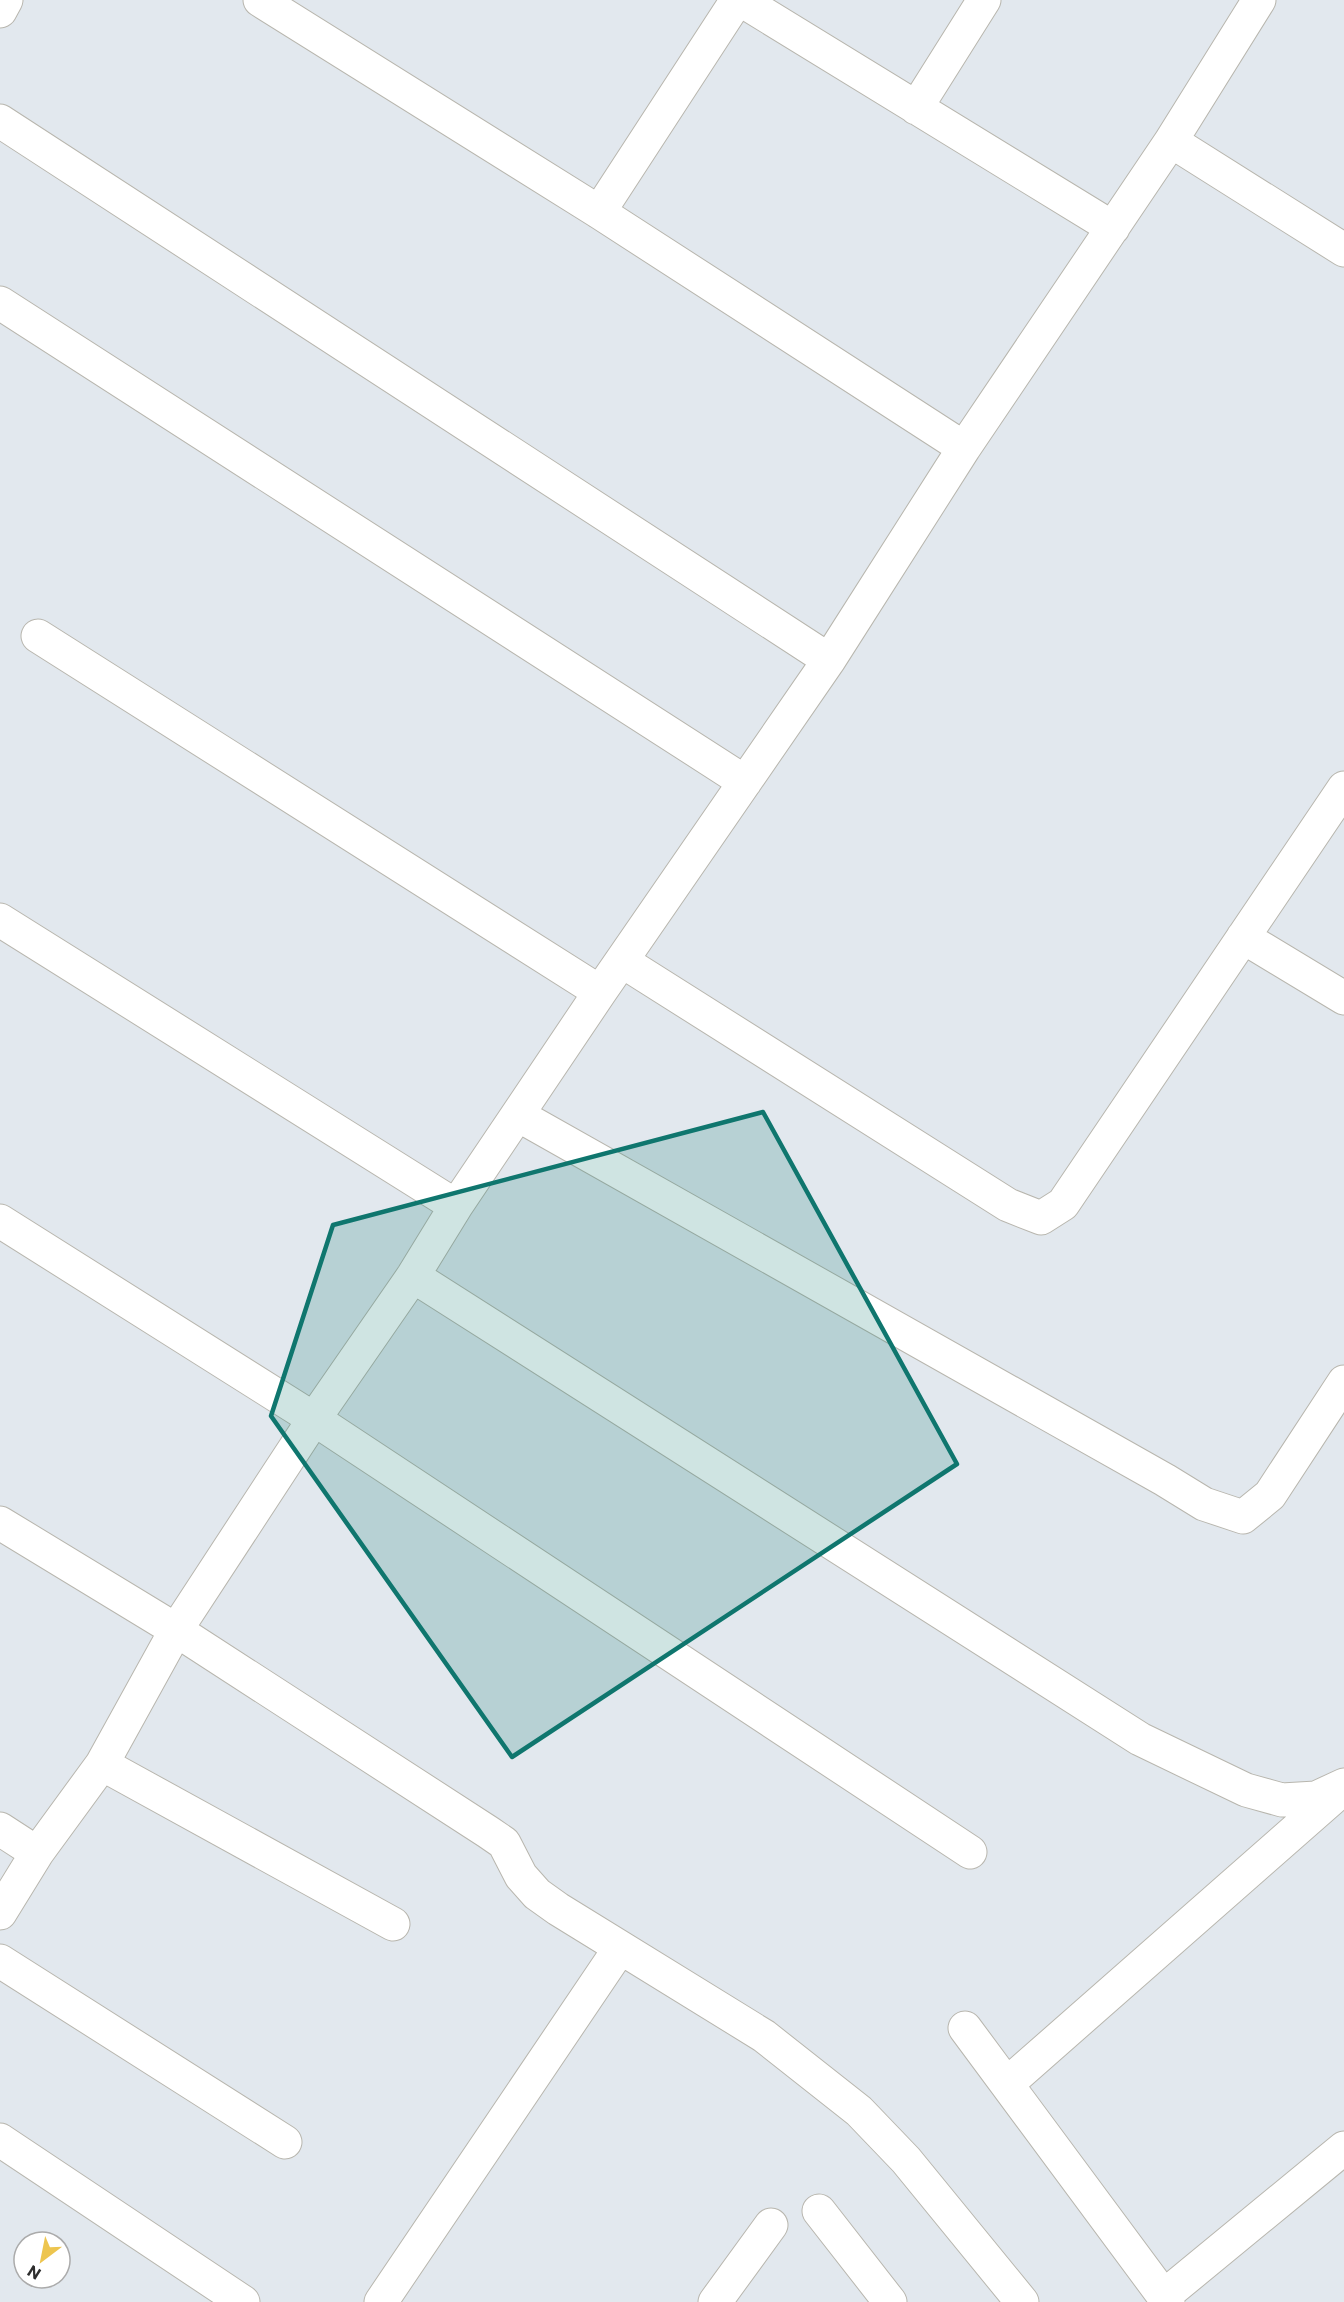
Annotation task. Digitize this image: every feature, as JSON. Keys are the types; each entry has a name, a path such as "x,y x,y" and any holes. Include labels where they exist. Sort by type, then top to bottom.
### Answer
{"street":[{"path":"0,11 6,0"},
{"path":"260,0 599,212 964,448"},
{"path":"599,212 739,0 1113,228"},
{"path":"916,108 984,0"},
{"path":"0,1913 37,1853 102,1764 176,1630 314,1419 413,1276 456,1206 600,992 829,660 964,448 1171,141 1259,0"},
{"path":"0,121 829,660"},
{"path":"1171,141 1344,250"},
{"path":"0,303 745,782"},
{"path":"38,636 600,992"},
{"path":"622,961 1008,1206 1041,1218 1064,1204 1344,788"},
{"path":"0,920 456,1206"},
{"path":"1243,938 1344,998"},
{"path":"518,1115 1166,1480 1204,1504 1243,1517 1270,1495 1344,1382"},
{"path":"0,1221 314,1419 970,1852"},
{"path":"413,1276 1140,1739 1246,1790 1282,1800 1316,1798 1344,1786"},
{"path":"0,1523 176,1630 488,1832 504,1843 521,1876 537,1894 764,2036 859,2111 906,2160 1022,2302"},
{"path":"102,1764 393,1924"},
{"path":"1007,2084 1344,1786"},
{"path":"0,1829 37,1853"},
{"path":"381,2302 620,1948"},
{"path":"0,1961 285,2142"},
{"path":"965,2028 1166,2299 1344,2148"},
{"path":"0,2140 243,2302"},
{"path":"819,2211 890,2302"},
{"path":"715,2302 771,2225"}],"highlighted area":[{"path":"763,1112 957,1464 512,1757 271,1416 333,1225"}]}
